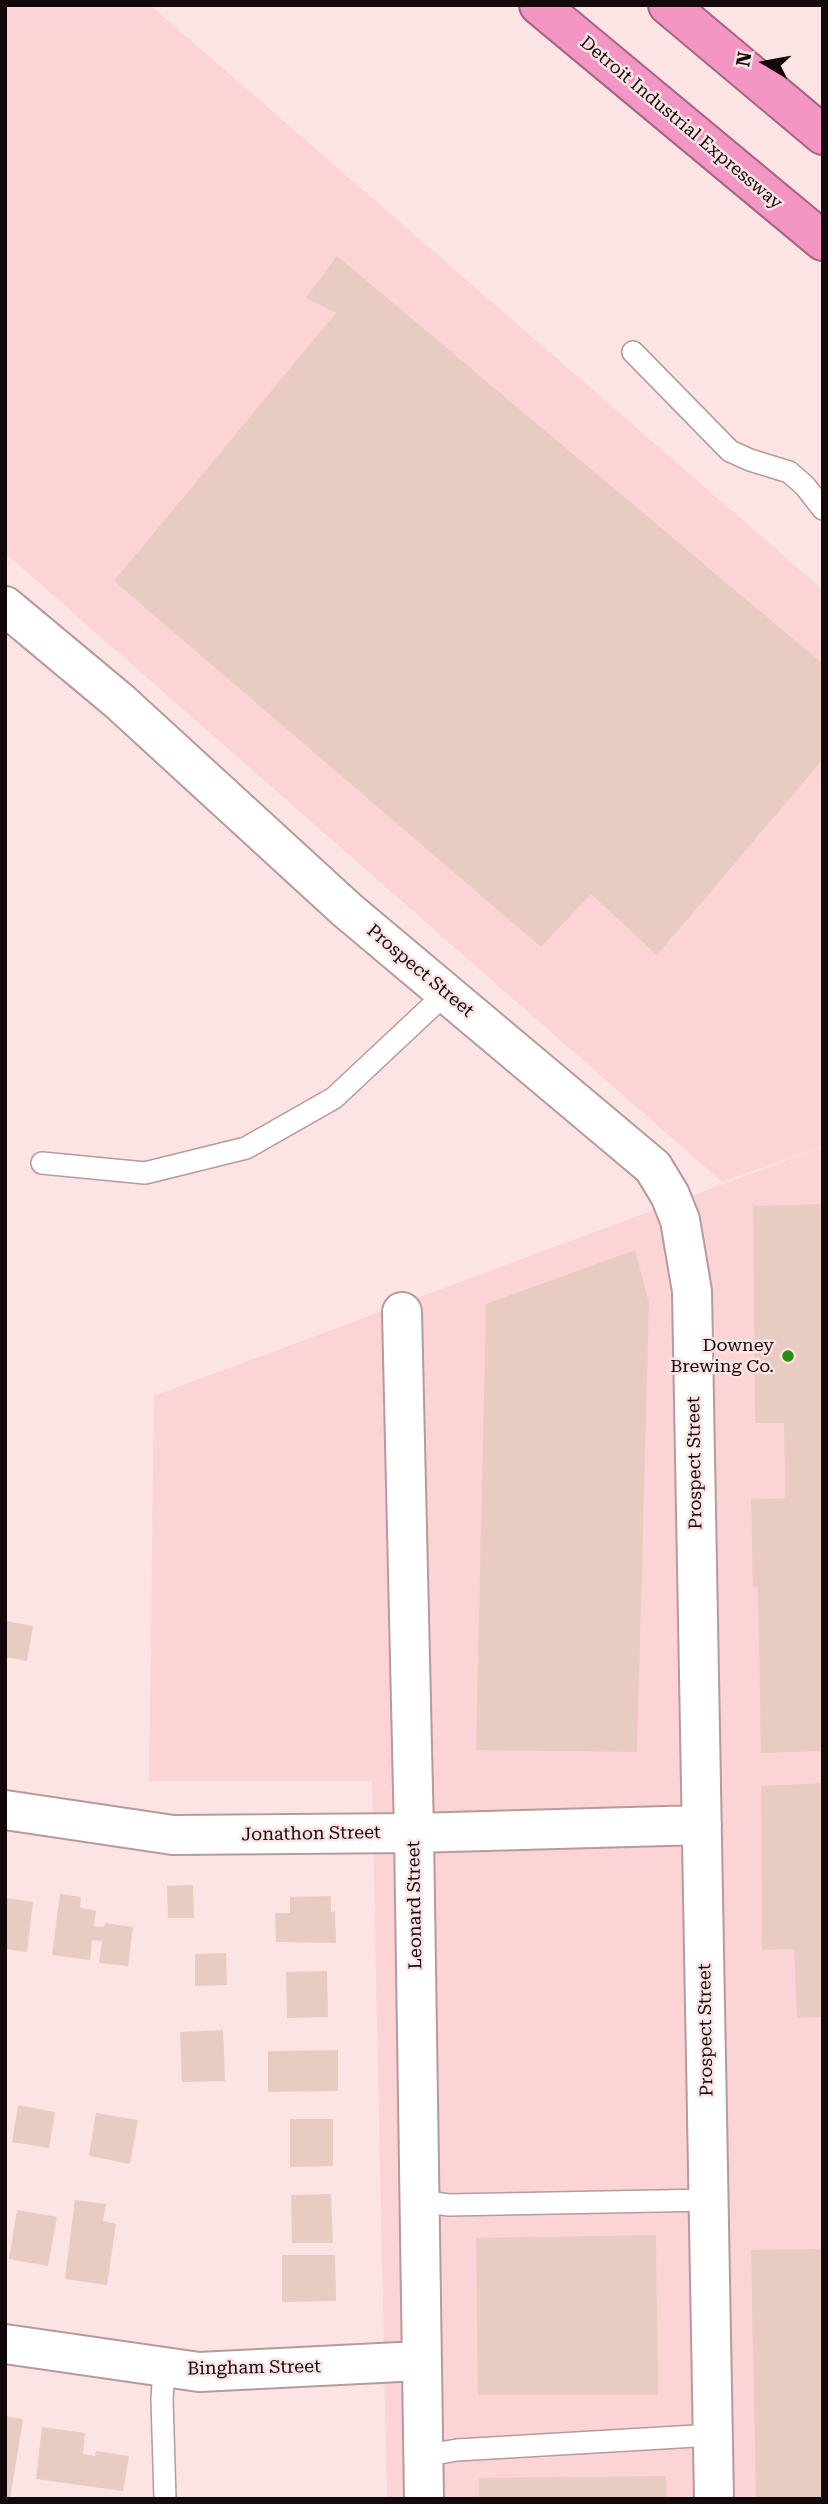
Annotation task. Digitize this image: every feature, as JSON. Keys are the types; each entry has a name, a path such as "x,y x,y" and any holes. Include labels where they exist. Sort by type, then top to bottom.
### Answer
{"highway":[{"name":"Detroit Industrial Expressway","path":"539,5 823,241"},
{"path":"668,5 823,135"}],"street":[{"name":"Prospect Street","path":"5,606 119,701 347,909 657,1171 680,1220 692,1291 715,2499"},
{"name":"Leonard Street","path":"402,1312 414,1833 424,2499"},
{"name":"Jonathon Street","path":"5,1810 173,1835 414,1833 702,1825"},
{"name":"Bingham Street","path":"5,2344 199,2372 420,2361"}],"lane":[{"path":"633,352 730,451 789,472 823,509"},
{"path":"42,1163 145,1173 246,1148 334,1098 446,993"},
{"path":"419,2201 449,2205 709,2200"},
{"path":"164,2367 162,2399 165,2499"},
{"path":"423,2456 457,2450 713,2435"}],"shaded area":[{"path":"5,5 150,5 823,590 823,1146 722,1182 5,553"},
{"path":"823,1147 823,2499 387,2499 372,1781 149,1781 154,1396"}],"building":[{"path":"337,256 823,664 823,759 657,955 591,894 541,947 114,581 336,313 306,298"},
{"path":"823,1204 823,1751 761,1753 758,1588 753,1587 751,1499 785,1498 785,1467 784,1423 755,1423 753,1206"},
{"path":"635,1250 649,1303 637,1752 476,1750 486,1304"},
{"path":"5,1621 33,1626 27,1661 5,1657"},
{"path":"823,1783 823,2017 797,2018 794,1949 762,1950 761,1786"},
{"path":"193,1885 194,1918 168,1918 167,1886"},
{"path":"60,1894 81,1897 80,1908 96,1910 94,1926 104,1927 105,1923 133,1927 128,1966 99,1963 102,1941 92,1940 90,1960 52,1955"},
{"path":"331,1896 331,1912 335,1911 336,1943 276,1942 275,1913 290,1913 290,1897"},
{"path":"5,1898 33,1902 27,1952 5,1949"},
{"path":"226,1953 227,1985 195,1986 195,1954"},
{"path":"327,1971 328,2017 287,2018 286,1972"},
{"path":"223,2030 225,2081 182,2082 180,2032"},
{"path":"338,2050 338,2091 268,2092 268,2051"},
{"path":"18,2105 55,2112 49,2148 12,2142"},
{"path":"96,2113 138,2120 130,2164 89,2156"},
{"path":"290,2119 333,2119 333,2166 290,2167"},
{"path":"331,2194 333,2243 292,2243 291,2195"},
{"path":"75,2200 106,2204 103,2221 116,2224 107,2285 65,2279"},
{"path":"17,2210 57,2217 48,2266 9,2259"},
{"path":"656,2235 658,2395 478,2395 476,2238"},
{"path":"823,2249 823,2499 756,2499 751,2250"},
{"path":"282,2255 335,2255 336,2301 282,2302"},
{"path":"5,2416 23,2419 10,2499 5,2498"},
{"path":"42,2427 85,2433 83,2454 95,2456 96,2451 129,2456 123,2491 36,2479"},
{"path":"666,2476 666,2499 479,2499 479,2478"}],"place":[{"name":"Downey Brewing Co.","path":"788,1356"}]}
